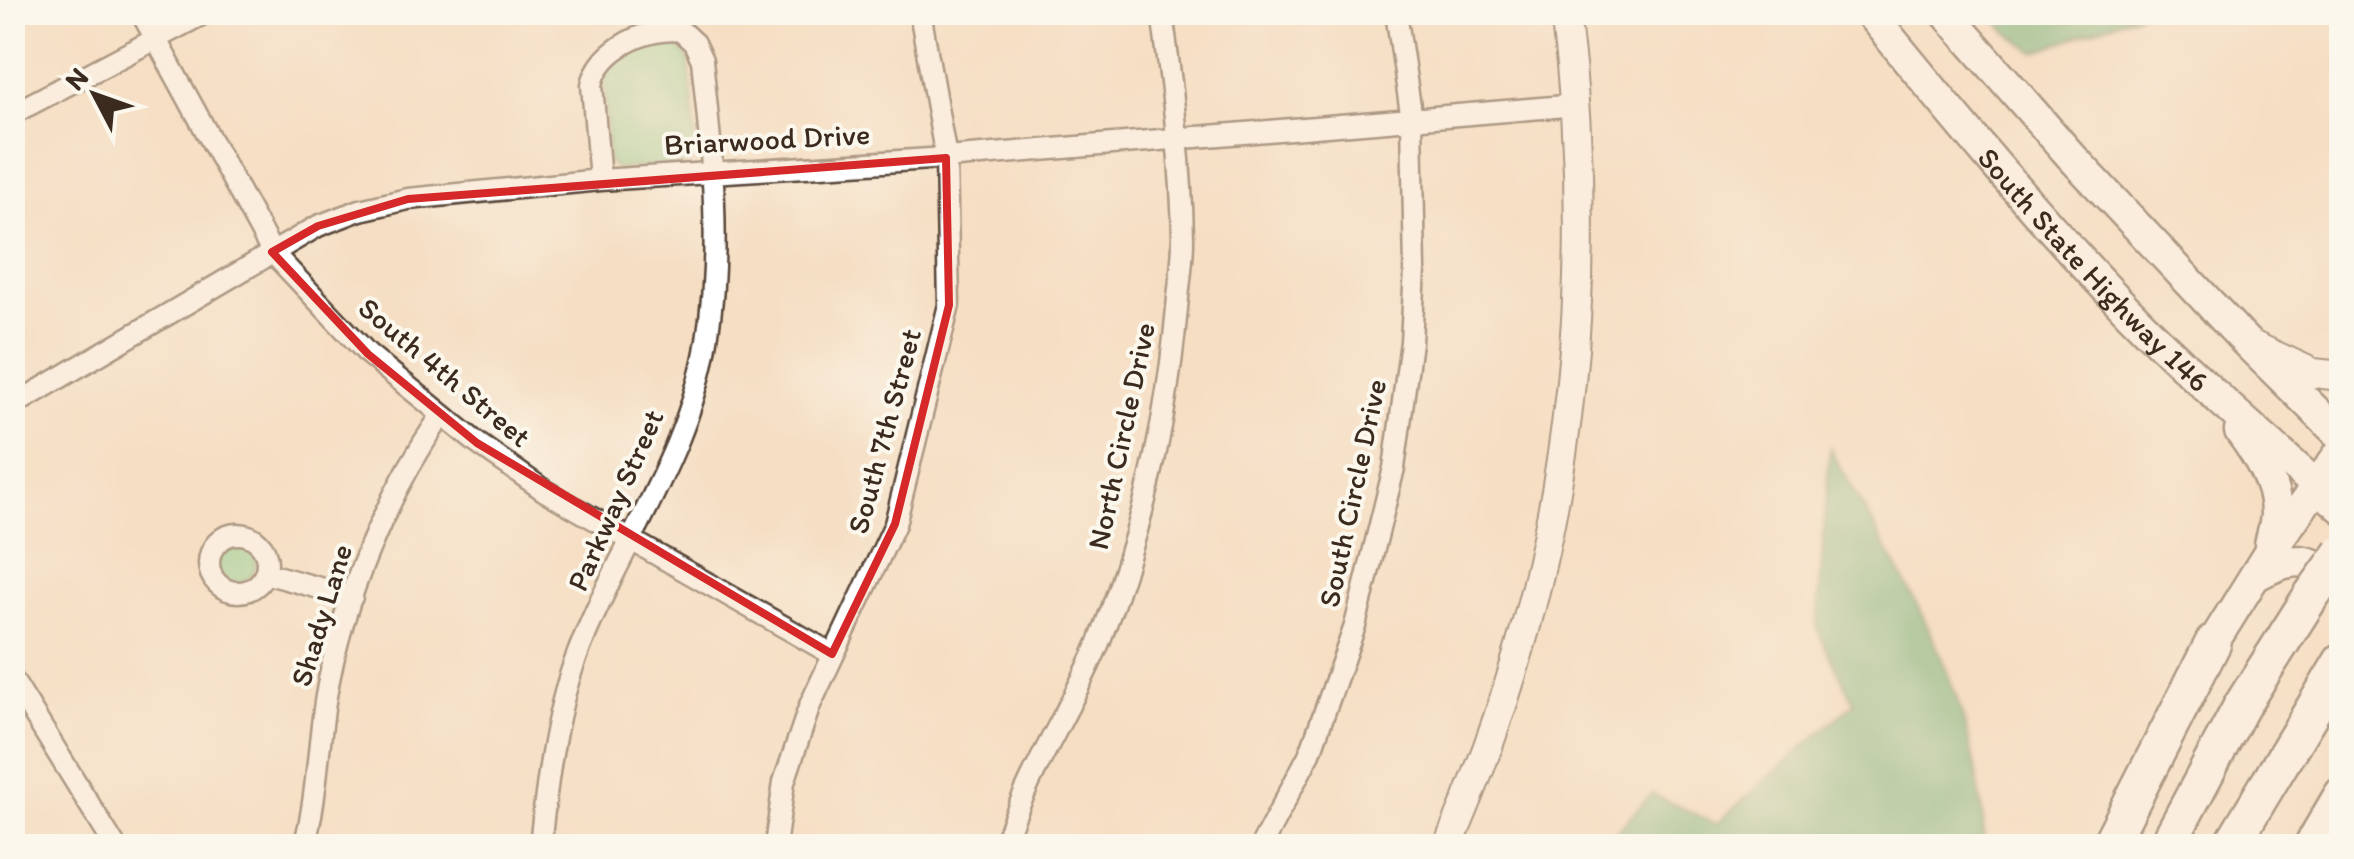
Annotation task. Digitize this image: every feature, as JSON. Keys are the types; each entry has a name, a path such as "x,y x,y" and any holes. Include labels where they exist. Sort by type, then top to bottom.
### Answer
{"highway":[{"path":"2167,846 2242,705 2326,589 2342,553"},
{"path":"2109,846 2212,643"},
{"path":"2231,846 2342,662"},
{"path":"2315,846 2342,798"}],"main road":[{"path":"1448,846 1517,659 1558,481 1577,316 1581,202 1577,105 1565,12"},
{"name":"South State Highway 146","path":"1869,12 2046,224 2129,312 2208,389 2342,508"},
{"name":"South State Highway 146","path":"1944,12 2034,116 2246,342 2342,437"},
{"path":"2246,342 2313,374 2342,376"},
{"path":"2208,389 2260,460 2270,482 2276,513 2261,566"},
{"path":"2097,846 2137,768 2212,643 2342,450"},
{"path":"2261,566 2298,559 2312,563 2326,589"}],"street":[{"name":"South 4th Street","path":"141,12 272,252 368,354 441,416 546,491 832,654"},
{"path":"12,114 208,12"},
{"name":"South 7th Street","path":"776,846 784,782 810,705 896,524 949,305 946,158 920,12"},
{"name":"North Circle Drive","path":"1004,846 1037,763 1072,702 1099,641 1141,518 1174,348 1183,243 1179,136 1162,12"},
{"name":"South Circle Drive","path":"1261,846 1310,754 1356,626 1394,468 1411,342 1415,270 1412,120 1396,12"},
{"name":"Parkway Street","path":"540,846 547,781 574,663 674,451 708,340 714,173 702,60 694,43 681,31 650,31 603,59 595,70 592,85 600,180"},
{"name":"Briarwood Drive","path":"12,406 318,226 408,198 1577,105"},
{"name":"Shady Lane","path":"304,846 327,691 352,597 409,463 441,416"},
{"path":"265,573 352,597"},
{"path":"12,679 115,846"}],"highlighted area":[{"path":"946,158 949,305 895,524 832,654 477,443 368,354 272,252 318,226 408,199"}],"green space":[{"path":"1993,13 2140,13 2035,52 2005,30"},
{"path":"656,39 677,45 689,61 697,154 688,164 617,169 608,161 604,78 611,66"},
{"path":"1830,449 1910,591 1952,686 1979,789 1985,846 1603,846 1652,794 1716,824 1854,703 1817,629"},
{"path":"236,543 250,549 256,563 250,577 236,583 222,577 216,563 222,549"}]}
